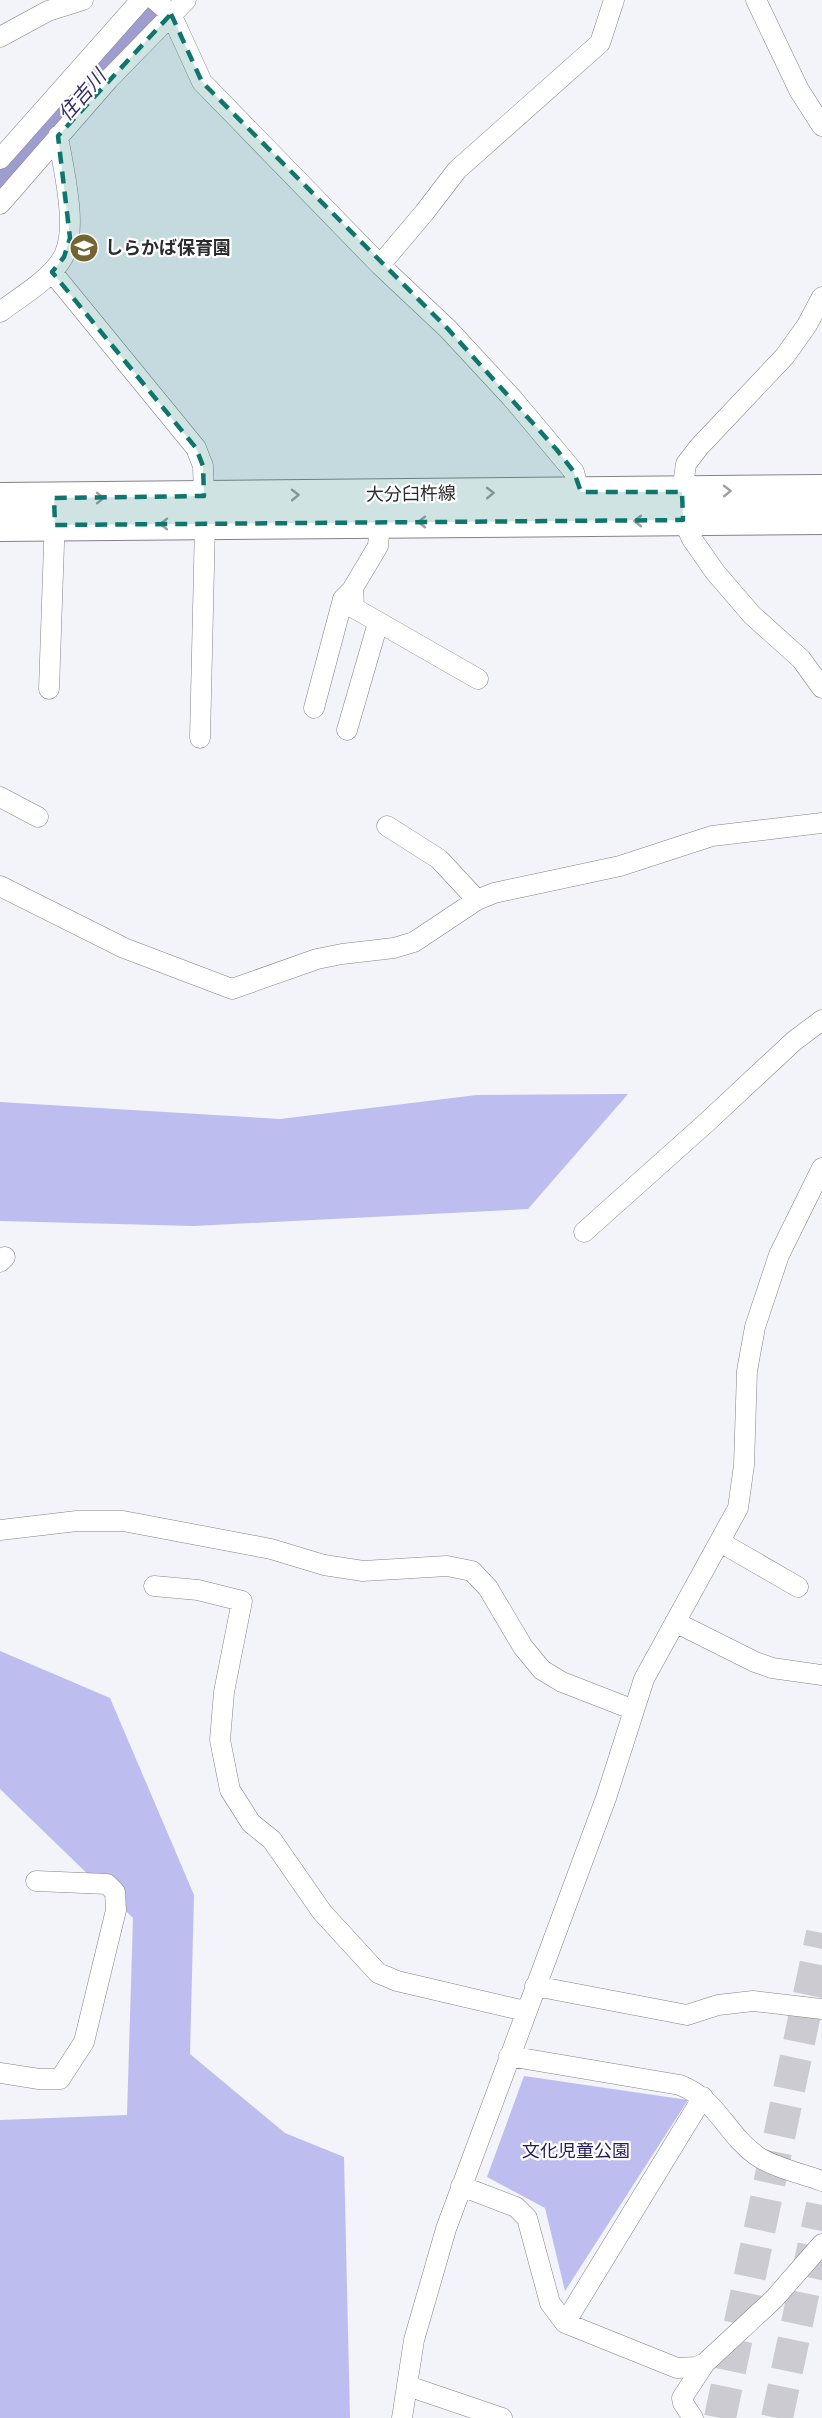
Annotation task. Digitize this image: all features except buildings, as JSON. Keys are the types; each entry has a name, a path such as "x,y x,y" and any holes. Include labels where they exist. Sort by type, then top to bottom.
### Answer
{"main road":[{"name":"大分臼杵線","path":"682,506 822,490"},
{"name":"大分臼杵線","path":"0,498 54,512"},
{"name":"大分臼杵線","path":"0,526 54,512 205,510 682,506 822,519"}],"street":[{"path":"0,37 48,11 83,0"},
{"path":"0,159 141,0"},
{"path":"155,0 171,14 202,82 380,265 448,329 512,398 574,472 582,507"},
{"path":"0,204 58,136 186,0"},
{"path":"380,265 457,170 600,43 614,0"},
{"path":"756,0 800,90 822,126"},
{"path":"0,312 52,272 64,257 70,238 70,218 58,136"},
{"path":"52,272 196,447 203,466 205,510 200,738"},
{"path":"822,297 807,325 785,356 699,447 686,464 682,506 692,539 715,572 752,615 801,659 822,688"},
{"path":"314,708 343,599 353,588 378,546 381,509"},
{"path":"49,689 54,512"},
{"path":"353,588 354,609 478,679"},
{"path":"347,730 378,622"},
{"path":"0,797 38,817"},
{"path":"0,886 124,948 231,989 317,959 394,948 414,942 477,900 494,893 620,866 712,836 822,823"},
{"path":"387,826 439,859 477,900"},
{"path":"584,1232 794,1041 822,1020"},
{"path":"402,2418 414,2340 443,2239 525,2011 606,1798 644,1679 738,1508 744,1466 747,1371 755,1327 779,1255 822,1168"},
{"path":"0,1530 77,1521 123,1521 271,1550 324,1565 363,1571 447,1566 471,1570 488,1588 523,1647 542,1670 562,1683 634,1710"},
{"path":"720,1542 798,1587"},
{"path":"154,1586 198,1590 242,1601 224,1692 220,1740 230,1790 251,1823 272,1840 322,1911 378,1973 397,1981 525,2011"},
{"path":"675,1622 755,1662 772,1668 822,1675"},
{"path":"0,2073 39,2079 60,2079 84,2042 116,1910 116,1892 107,1884 36,1881"},
{"path":"535,1986 687,2015 718,2005 753,2001 822,2008"},
{"path":"509,2055 680,2085 697,2092 709,2102 729,2129 757,2156 822,2181"},
{"path":"565,2323 703,2097"},
{"path":"461,2186 516,2207 527,2218 550,2303 565,2323 676,2368 687,2369 705,2363"},
{"path":"693,2418 682,2398 705,2363 774,2299 822,2244"},
{"path":"408,2386 503,2418"}],"highlighted area":[{"path":"171,14 202,82 448,329 557,450 574,472 581,492 682,492 683,520 55,525 54,498 204,496 203,466 196,448 52,272 64,257 70,238 58,136"}],"green space":[{"path":"628,1094 528,1209 194,1226 0,1221 0,1102 280,1119 477,1095"},
{"path":"0,1651 110,1698 194,1895 190,2054 285,2133 344,2157 350,2418 0,2418 0,2120 127,2115 133,1918 0,1789"},
{"name":"文化児童公園","path":"524,2076 688,2100 565,2291 545,2208 487,2177"}],"waterway":[{"name":"住吉川","path":"0,191 113,55 163,0"}],"tunnel":[{"path":"720,2418 822,1933"},
{"path":"777,2418 822,2205"}],"place":[{"name":"しらかば保育園","path":"84,248"}]}
